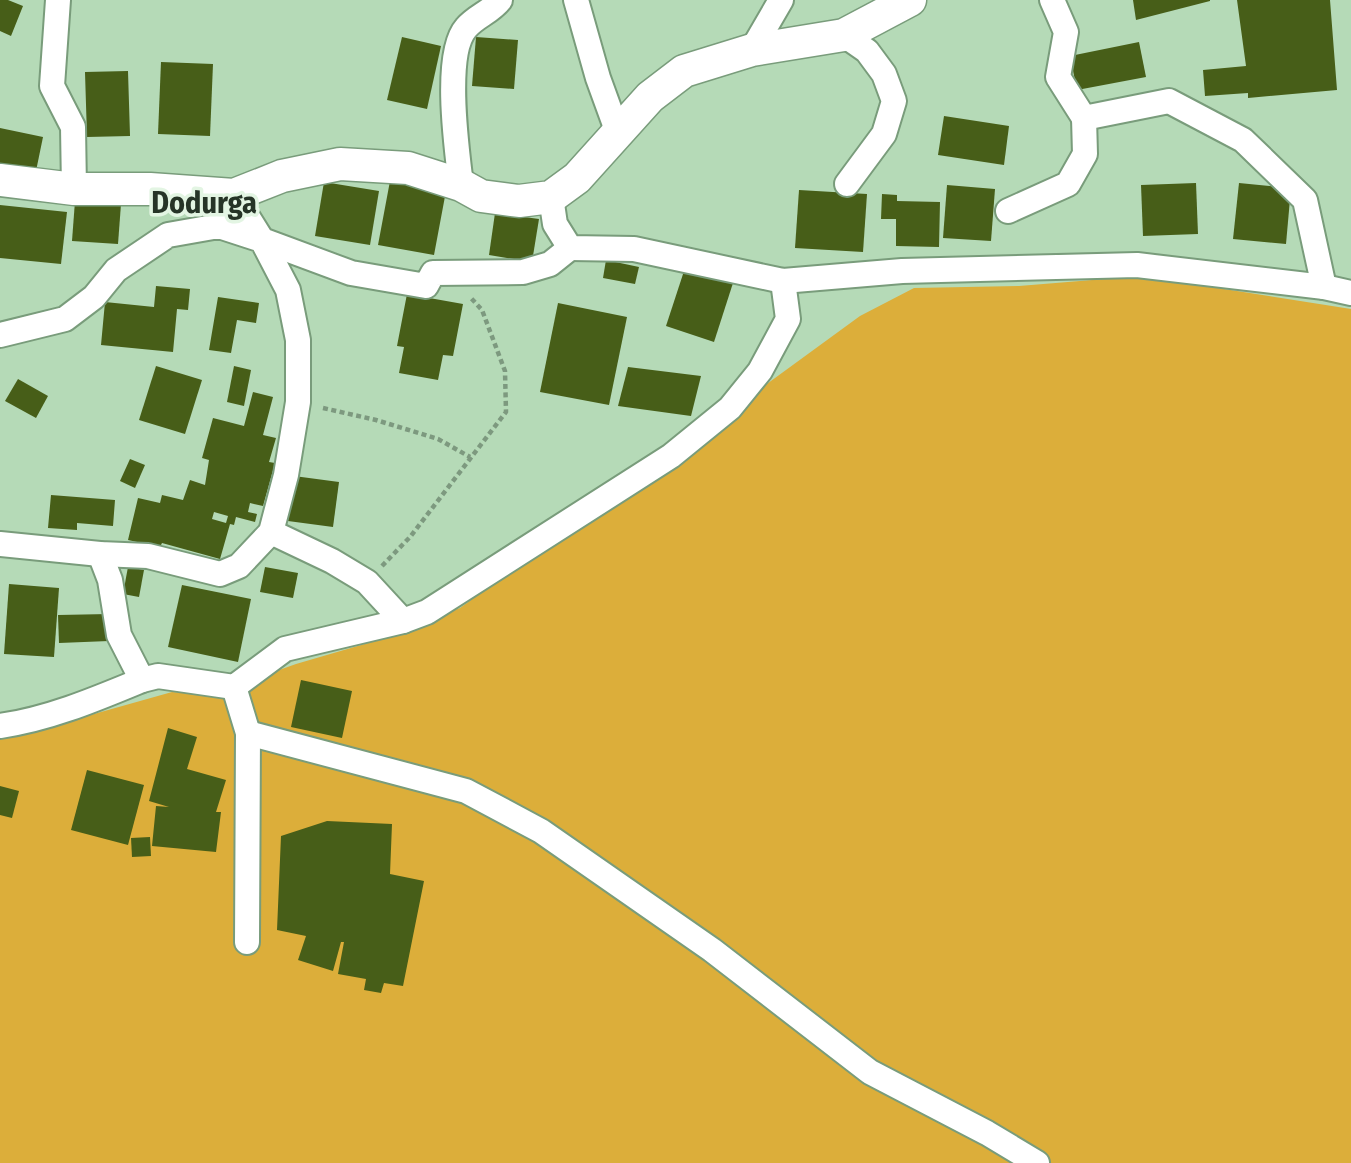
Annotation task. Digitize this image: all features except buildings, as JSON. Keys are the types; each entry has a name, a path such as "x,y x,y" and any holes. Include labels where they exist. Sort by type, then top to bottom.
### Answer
{"street":[{"path":"58,0 52,86 73,127 74,189"},
{"path":"461,185 453,114 457,47 466,28 494,8 500,0"},
{"path":"576,0 598,78 618,133"},
{"path":"752,50 781,0"},
{"path":"0,180 74,189 150,189 234,195 282,176 340,164 408,168 461,185 481,196 519,201 551,197 577,178 650,97 684,71 752,50 844,35 910,0"},
{"path":"1008,211 1068,184 1085,154 1084,118 1058,77 1066,32 1052,0"},
{"path":"844,35 867,51 884,74 894,101 884,134 847,184"},
{"path":"1084,118 1169,101 1243,140 1305,201 1324,287"},
{"path":"0,544 148,556 220,574 239,566 271,532 286,475 298,402 298,340 288,290 262,240 234,195"},
{"path":"551,197 555,224 570,248"},
{"path":"0,335 65,318 94,297 116,270 168,235 219,226 351,273 426,286 433,273 523,272 551,264 570,248 634,249 783,281 902,271 1138,265 1324,287 1351,293"},
{"path":"0,726 76,707 158,676 234,687 285,649 403,621 428,612 671,456 730,408 760,371 788,319 783,281"},
{"path":"271,532 332,561 367,582 403,621"},
{"path":"100,554 110,580 119,635 142,680"},
{"path":"234,687 248,733 247,942"},
{"path":"248,733 466,791 541,831 712,950 870,1072 987,1133 1037,1163"}],"path":[{"path":"367,582 410,537 506,412 505,371 482,310 462,288 433,273"},
{"path":"298,402 376,420 438,439 470,457"}],"shaded area":[{"path":"1141,276 1351,309 1351,1163 0,1163 0,737 23,734 172,692 209,695 296,664 368,643 460,608 860,316 914,288 1019,286"}],"district":[{"name":"Dodurga","path":"204,203"}]}
